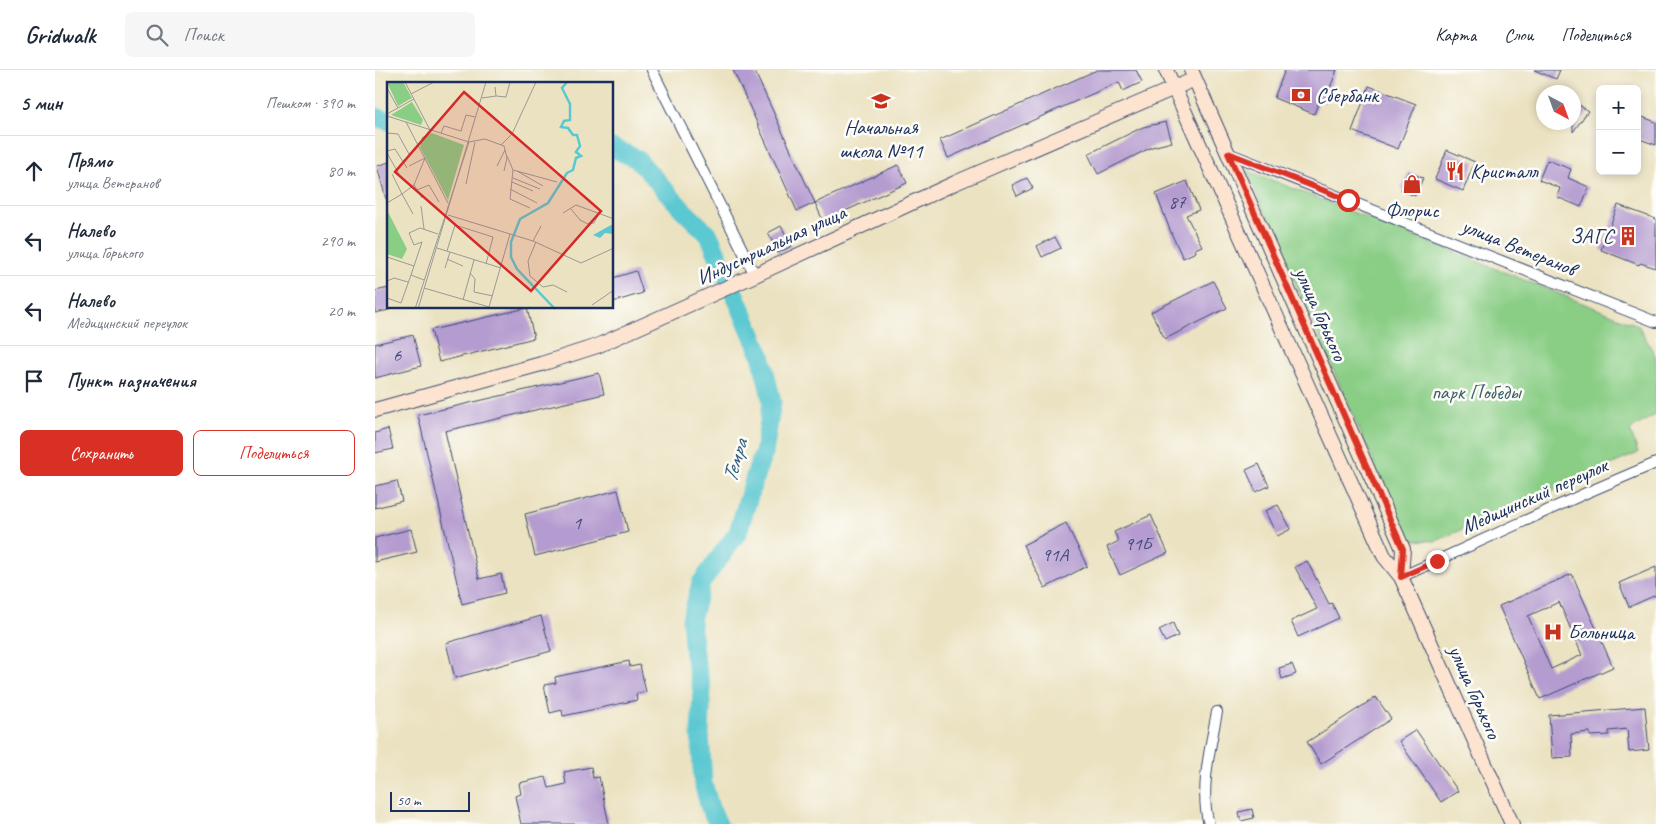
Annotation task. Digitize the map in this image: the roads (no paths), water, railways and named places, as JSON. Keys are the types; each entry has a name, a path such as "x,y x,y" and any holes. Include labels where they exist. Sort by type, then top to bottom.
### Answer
{"main road":[{"name":"улица Горького","path":"1166,70 1384,556 1401,577 1512,824"},
{"name":"Индустриальная улица","path":"375,410 541,364 597,346 955,183 1173,88 1193,75"},
{"name":"улица Горького","path":"1193,75 1403,549 1401,577"}],"street":[{"path":"652,70 755,275"},
{"name":"улица Ветеранов","path":"1228,153 1656,322"},
{"name":"Медицинский переулок","path":"1401,577 1656,463"},
{"path":"1209,824 1206,787 1209,752 1217,712"}],"waterway":[{"name":"Темра","path":"375,117 387,120"},
{"name":"Темра","path":"614,148 637,159 683,210 709,235 761,355 772,402 764,453 738,532 701,583 691,620 694,654 702,690 700,734 703,783 710,808 718,824"}],"place":[{"name":"Сбербанк","path":"1301,95"},
{"name":"Начальная школа №11","path":"881,101"},
{"name":"Кристалл","path":"1455,171"},
{"name":"Флорис","path":"1412,184"},
{"name":"ЗАГС","path":"1628,236"},
{"name":"Больница","path":"1553,632"}],"park label":[{"name":"парк Победы","path":"1476,392"}]}
